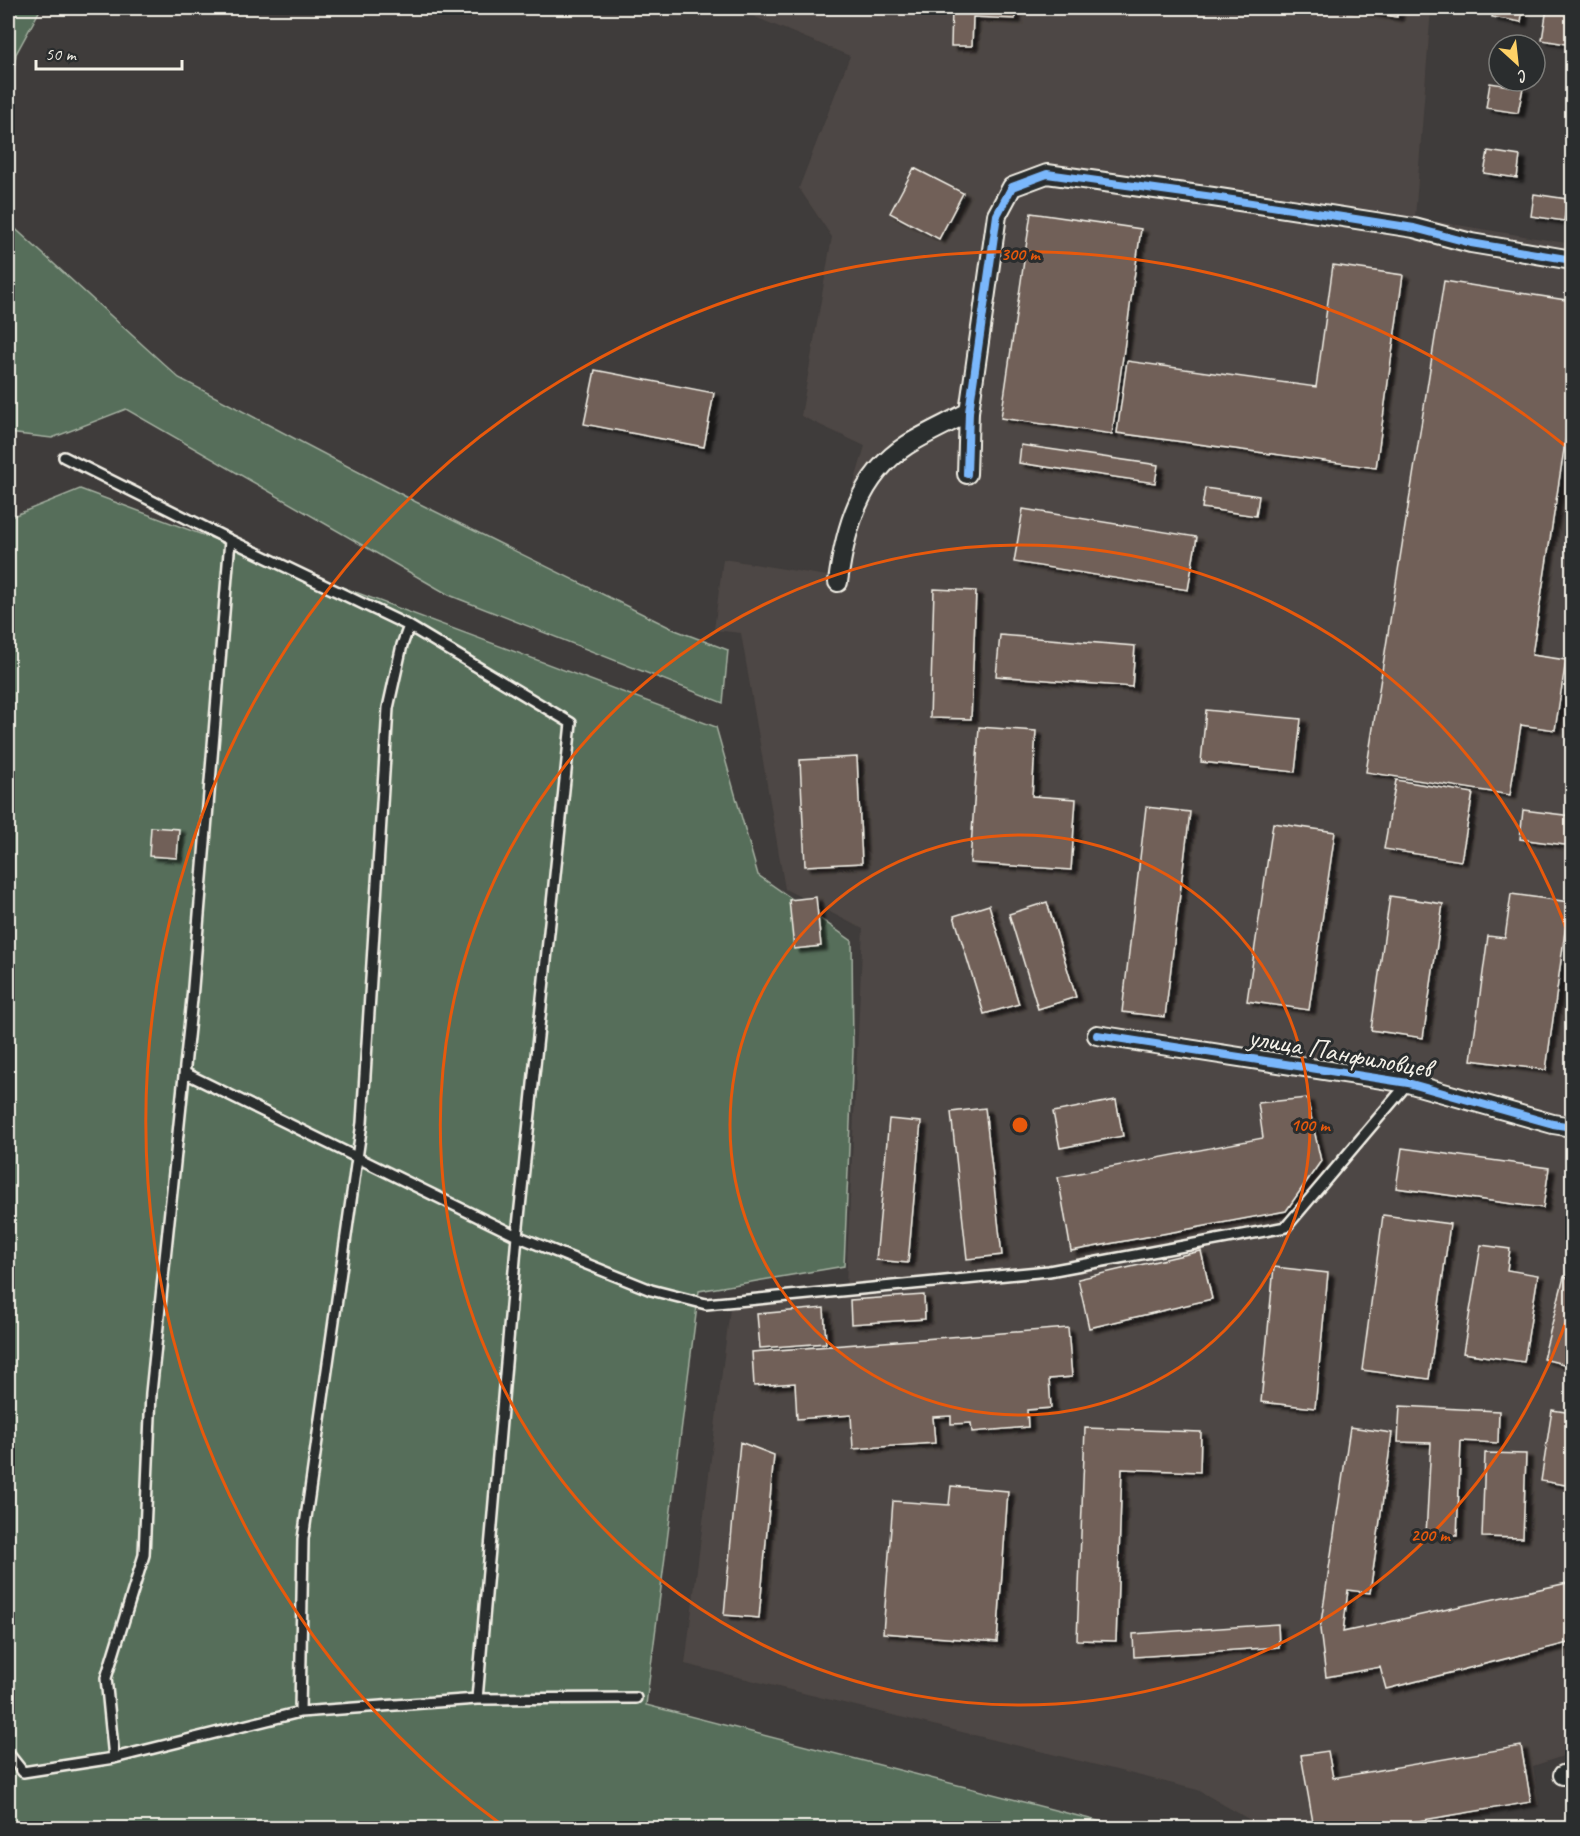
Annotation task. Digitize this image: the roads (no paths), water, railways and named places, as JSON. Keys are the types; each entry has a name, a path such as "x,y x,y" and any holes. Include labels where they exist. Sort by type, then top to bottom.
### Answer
{"street":[{"path":"967,474 969,412 998,215 1012,187 1047,174 1402,226 1471,243 1572,260"},
{"path":"838,582 842,546 858,498 871,478 907,445 969,412"},
{"name":"улица Панфиловцев","path":"1097,1035 1408,1083 1572,1127"}],"lane":[{"path":"64,457 409,626 571,723 517,1236 477,1699"},
{"path":"114,1758 106,1678 144,1555 152,1393 184,1073 230,540"},
{"path":"300,1712 303,1539 362,1123 388,708 402,645 409,626"},
{"path":"184,1073 517,1236 651,1290 706,1304 1049,1270 1286,1227 1408,1083"},
{"path":"8,1753 23,1772 114,1758 300,1712 477,1699 636,1698"}]}
